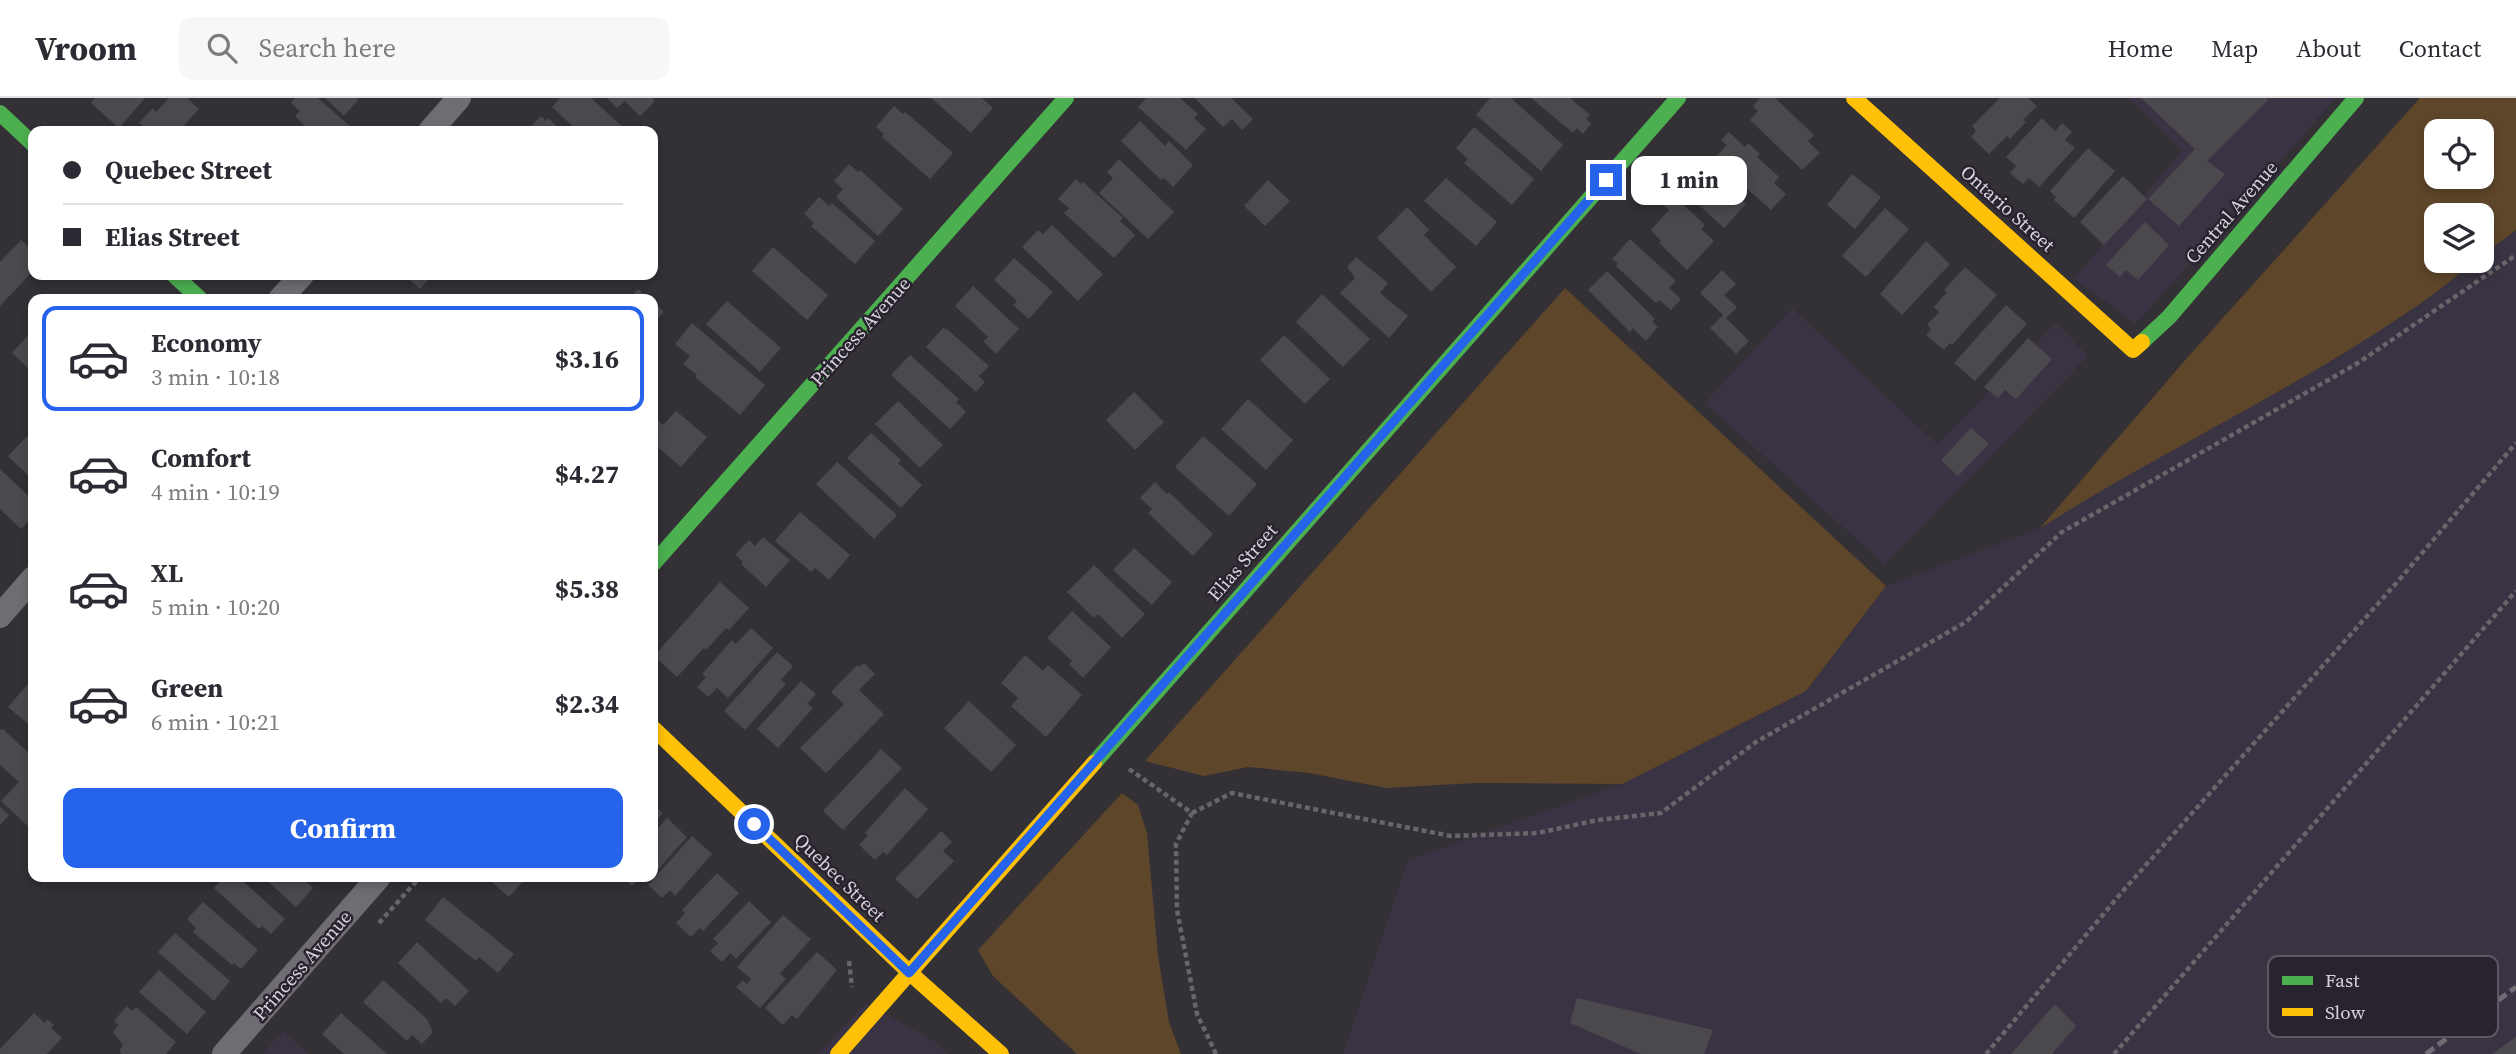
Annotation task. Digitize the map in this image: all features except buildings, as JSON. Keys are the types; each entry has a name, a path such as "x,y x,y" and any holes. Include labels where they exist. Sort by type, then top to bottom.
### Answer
{"street":[{"path":"434,126 459,98"},
{"name":"Princess Avenue","path":"658,558 1066,98"},
{"name":"Elias Street","path":"838,1054 1678,98"},
{"name":"Ontario Street","path":"1854,98 2133,349"},
{"name":"Central Avenue","path":"2133,349 2169,317 2356,98"},
{"path":"0,113 28,139"},
{"path":"179,280 195,294"},
{"path":"285,294 297,280"},
{"path":"5,601 28,582"},
{"name":"Quebec Street","path":"658,734 909,973 1000,1054"},
{"name":"Princess Avenue","path":"224,1054 375,882"}],"path":[{"path":"1216,1054 1197,1014 1177,910 1176,844 1192,813 1232,793 1451,836 1538,833 1598,820 1661,813 1756,742 1966,622 2062,532 2358,363 2516,255"},
{"path":"1986,1054 2122,892 2399,580 2516,443"},
{"path":"2114,1054 2516,591"},
{"path":"1104,751 1192,813"},
{"path":"849,956 853,991"}],"shaded area":[{"path":"2128,98 2336,98 2136,324 2074,279 2182,151"},
{"path":"2420,98 2516,98 2516,230 2494,247 2494,203 2424,203 2424,273 2461,273 2426,300 2318,369 2040,528 2187,358"},
{"path":"2516,230 2516,1054 1343,1054 1408,860 1622,784 1806,691 1886,586 2040,528 2111,484 2282,390 2409,312 2460,273 2494,273 2494,247"},
{"path":"1565,288 1886,586 1806,691 1622,784 1475,783 1386,788 1309,773 1248,767 1204,776 1145,761"},
{"path":"1792,308 1937,444 2056,323 2088,356 1885,565 1705,403"},
{"path":"1122,793 1138,805 1147,833 1158,956 1169,1022 1181,1054 1077,1054 993,976 978,950"},
{"path":"865,1003 933,1040 947,1054 819,1054"},
{"path":"284,1031 308,1054 262,1054"}],"railway":[{"path":"2498,1000 2516,987"},
{"path":"2426,1054 2449,1037"}],"traffic: fast":[{"path":"658,558 1066,98"},
{"path":"1094,763 1678,98"},
{"path":"2142,342 2169,317 2356,98"},
{"path":"0,113 28,139"},
{"path":"179,280 195,294"}],"traffic: slow":[{"path":"1854,98 2133,350 2142,342"},
{"path":"658,733 910,973 1001,1054"},
{"path":"838,1054 1094,763"}],"route":[{"path":"754,824 909,973 1606,180"}]}
